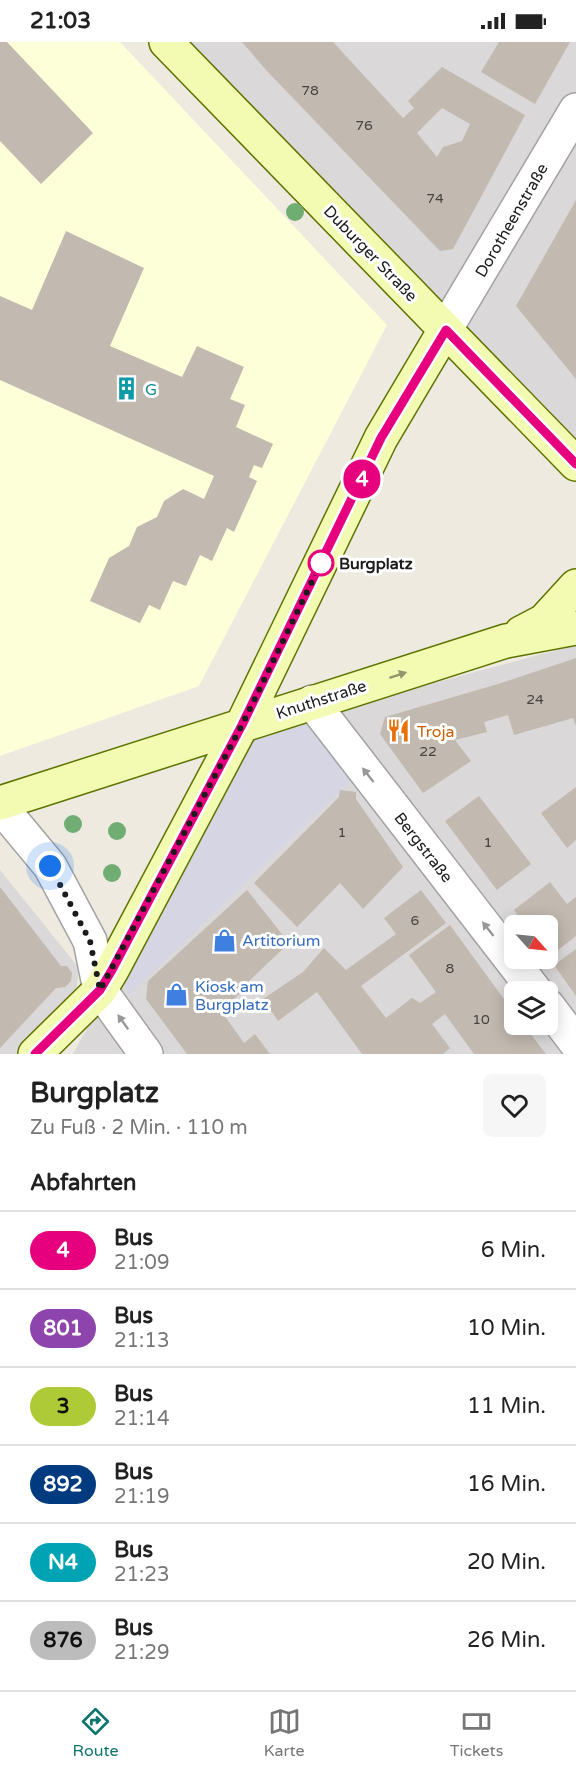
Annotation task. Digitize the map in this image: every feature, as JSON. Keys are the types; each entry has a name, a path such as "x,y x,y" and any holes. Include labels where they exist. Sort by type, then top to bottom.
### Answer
{"main road":[{"name":"Duburger Straße","path":"166,42 576,464"},
{"path":"35,1054 100,990 242,725 381,438 446,330"},
{"name":"Knuthstraße","path":"506,641 544,621 576,586"},
{"name":"Knuthstraße","path":"0,805 506,641 576,628"}],"street":[{"name":"Dorotheenstraße","path":"446,330 576,110"},
{"name":"Bergstraße","path":"312,702 528,981"},
{"path":"0,805 50,866 90,941 100,990 146,1054"},
{"path":"558,1019 576,1043"}],"shaded area":[{"path":"0,42 120,42 387,325 199,686 0,756"},
{"path":"185,42 576,42 576,451"},
{"path":"576,645 576,1054 73,1054 246,739 304,718"},
{"path":"304,718 357,775 129,995 119,970 246,739"},
{"path":"0,870 79,968 75,998 16,1054 0,1054"}],"building":[{"path":"0,42 7,42 93,133 41,184 0,141"},
{"path":"242,42 333,42 403,118 414,108 408,101 442,67 525,115 453,249 440,251 266,70","holes":["442,108 470,124 462,141 443,147 437,157 417,133"]},
{"path":"499,42 570,42 535,104 481,72"},
{"path":"576,200 576,379 516,306"},
{"path":"66,231 144,268 110,346 182,377 197,346 244,367 230,399 245,405 236,427 273,444 262,468 254,465 249,477 257,481 234,532 227,528 212,561 200,555 186,586 173,581 160,610 149,605 140,623 90,601 109,558 129,546 137,527 157,517 164,501 183,489 204,499 214,476 0,380 0,296 32,310"},
{"path":"576,658 576,726 573,718 514,735 508,715 484,722 487,732 455,740 471,761 423,793 380,734 385,717 498,684"},
{"path":"576,787 576,840 567,848 541,813"},
{"path":"340,790 356,792 356,799 403,867 363,909 340,883 297,927 254,883 339,797"},
{"path":"479,796 531,864 497,890 445,821"},
{"path":"550,882 567,904 576,897 576,936 558,950 558,915 517,915 514,910"},
{"path":"0,887 61,966 67,966 72,973 71,981 65,987 56,988 0,1048"},
{"path":"247,890 289,943 249,981 251,984 226,1006 222,1004 218,1007 244,1043 255,1034 270,1054 187,1054 146,999 148,981"},
{"path":"421,890 446,923 361,986 386,1018 412,998 420,1003 436,992 409,955 450,925 504,999 504,1035 531,1035 546,1054 474,1054 445,1014 432,1024 450,1048 443,1054 362,1054 317,992 278,1021 263,999 303,972 324,948 346,970 396,934 384,918"},
{"path":"576,949 576,996 557,969 558,962"}],"bus line":[{"name":"4","path":"35,1054 100,990 112,970 242,725 381,438 446,330 576,464"}],"place":[{"name":"G","path":"127,389"},
{"name":"Burgplatz","path":"321,563"},
{"name":"Troja","path":"399,731"},
{"name":"Artitorium","path":"224,940"},
{"name":"Kiosk am Burgplatz","path":"177,995"}],"route":[{"path":"50,866 90,941 100,990 242,725 324,557 321,563"}]}
